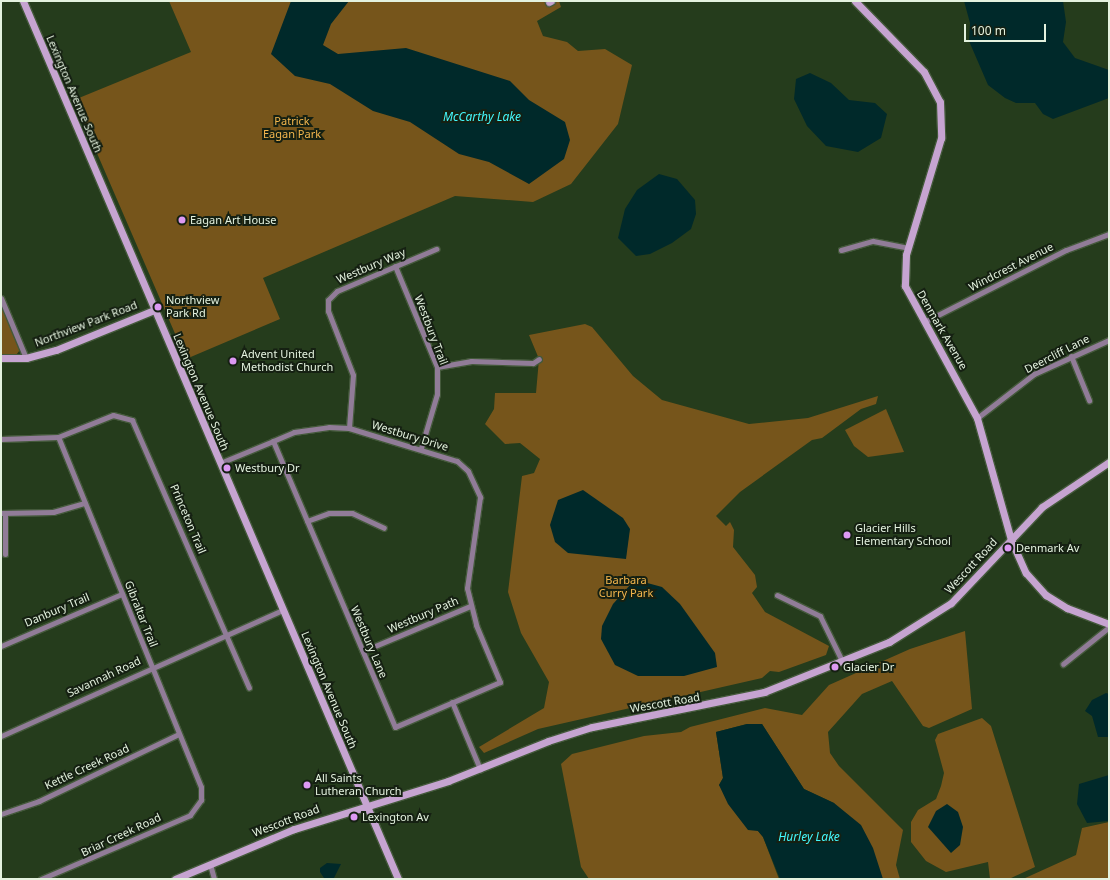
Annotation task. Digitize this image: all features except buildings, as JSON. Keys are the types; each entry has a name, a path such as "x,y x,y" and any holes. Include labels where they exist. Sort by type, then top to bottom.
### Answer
{"street":[{"name":"Lexington Avenue South","path":"23,1 398,879"},
{"name":"Denmark Avenue","path":"855,1 924,72 940,102 941,138 908,248 905,286 977,418 1011,540 1026,573 1046,595 1067,608 1109,624"},
{"name":"Windcrest Avenue","path":"924,322 1066,250 1109,234"},
{"path":"841,250 873,242 908,248"},
{"name":"Westbury Way","path":"349,428 353,375 328,311 328,300 337,291 436,249"},
{"name":"Westbury Trail","path":"395,266 437,366 437,394 421,448"},
{"path":"1,298 26,358"},
{"name":"Northview Park Road","path":"1,358 26,358 56,350 154,310"},
{"name":"Deercliff Lane","path":"977,418 1034,374 1109,340"},
{"path":"1071,356 1089,400"},
{"path":"437,366 471,361 533,363 539,359"},
{"name":"Princeton Trail","path":"58,437 113,415 127,416 138,426 249,688"},
{"name":"Westbury Drive","path":"220,463 273,441 310,428 349,428 421,448 457,461 476,484 480,514 468,572 470,606 500,682 452,702"},
{"path":"1,439 58,437"},
{"name":"Gibraltar Trail","path":"58,437 201,787 202,800"},
{"name":"Westbury Lane","path":"273,441 395,727 452,702"},
{"name":"Wescott Road","path":"175,879 210,864 366,805 480,769 592,727 734,700 764,692 889,642 926,622 970,586 1011,540 1065,488 1109,462"},
{"path":"5,554 3,513 53,512 85,503"},
{"path":"307,521 329,514 352,513 384,528"},
{"name":"Danbury Trail","path":"1,646 122,594"},
{"path":"777,596 820,616 842,661"},
{"name":"Westbury Path","path":"363,651 470,606"},
{"name":"Savannah Road","path":"1,736 151,666 283,610"},
{"path":"1063,664 1109,627"},
{"path":"452,702 480,769"},
{"name":"Kettle Creek Road","path":"1,814 39,801 179,734"},
{"name":"Briar Creek Road","path":"42,879 190,815 202,800"},
{"path":"210,864 214,879"}],"green space":[{"name":"Patrick Eagan Park","path":"169,1 559,1 561,7 537,21 543,36 567,42 578,51 605,49 632,65 618,124 571,184 533,202 455,196 263,278 280,319 186,359 74,100 191,52"},
{"path":"1,306 20,350 16,355 1,355"},
{"name":"Barbara Curry Park","path":"585,324 592,327 633,376 662,400 749,424 808,418 878,396 876,404 861,409 822,438 812,440 740,492 716,516 726,526 730,522 734,530 733,547 755,575 757,587 752,593 765,612 829,646 826,655 779,672 770,671 762,678 538,729 484,753 479,747 544,708 549,682 521,633 508,592 522,476 534,473 540,459 520,443 505,444 485,424 494,409 495,393 536,393 539,359 529,335"},
{"path":"886,409 904,452 868,457 854,446 845,430"},
{"path":"965,631 972,709 929,728 923,726 892,681 862,694 828,732 830,753 839,766 903,830 896,865 900,879 883,879 834,803 804,789 762,724 747,724 716,732 723,778 719,785 763,837 779,879 589,879 581,867 561,764 572,754 644,736 681,732 690,727 765,708 802,715 829,685 910,649"},
{"path":"982,718 991,726 1035,867 1009,879 990,879 988,862 946,872 926,861 911,842 911,822 918,810 936,799 941,786 944,773 935,740 938,734"},
{"path":"1109,822 1109,879 1023,879 1076,855 1082,828"}],"water":[{"name":"McCarthy Lake","path":"291,1 349,1 331,24 323,45 338,54 406,48 510,81 529,100 565,122 570,140 564,159 529,184 489,162 459,154 410,122 373,111 330,84 295,76 271,54"},
{"path":"964,1 1063,1 1066,22 1063,42 1075,58 1109,70 1109,98 1053,119 1043,114 1035,103 1016,103 1005,98 988,85 969,41 970,23"},
{"path":"810,73 831,83 849,100 875,103 887,114 881,138 858,152 826,146 807,126 794,99 796,79"},
{"path":"659,174 677,179 695,200 696,214 691,229 672,243 650,254 636,256 618,238 625,209 637,190"},
{"path":"583,490 623,518 630,529 626,559 568,553 555,542 550,525 558,500"},
{"path":"640,581 662,587 680,604 715,653 717,667 684,676 638,676 615,665 601,639 602,626 613,604 630,585"},
{"path":"1106,693 1109,694 1109,737 1098,737 1092,716 1085,711 1092,700"},
{"name":"Hurley Lake","path":"747,724 762,724 804,789 834,803 861,825 873,848 883,879 780,879 763,837 758,831 748,830 728,804 719,785 723,778 716,732"},
{"path":"1109,775 1109,821 1087,823 1077,804 1079,784"},
{"path":"947,804 958,812 963,827 960,845 951,853 928,827 936,811"},
{"path":"327,863 341,864 334,878 324,878 320,872 320,868"}],"place":[{"name":"Eagan Art House","path":"182,220"},
{"name":"Northview Park Rd","path":"158,307"},
{"name":"Advent United Methodist Church","path":"233,361"},
{"name":"Westbury Dr","path":"227,468"},
{"name":"Glacier Hills Elementary School","path":"847,535"},
{"name":"Denmark Av","path":"1008,548"},
{"name":"Glacier Dr","path":"835,667"},
{"name":"All Saints Lutheran Church","path":"307,785"},
{"name":"Lexington Av","path":"354,817"}]}
